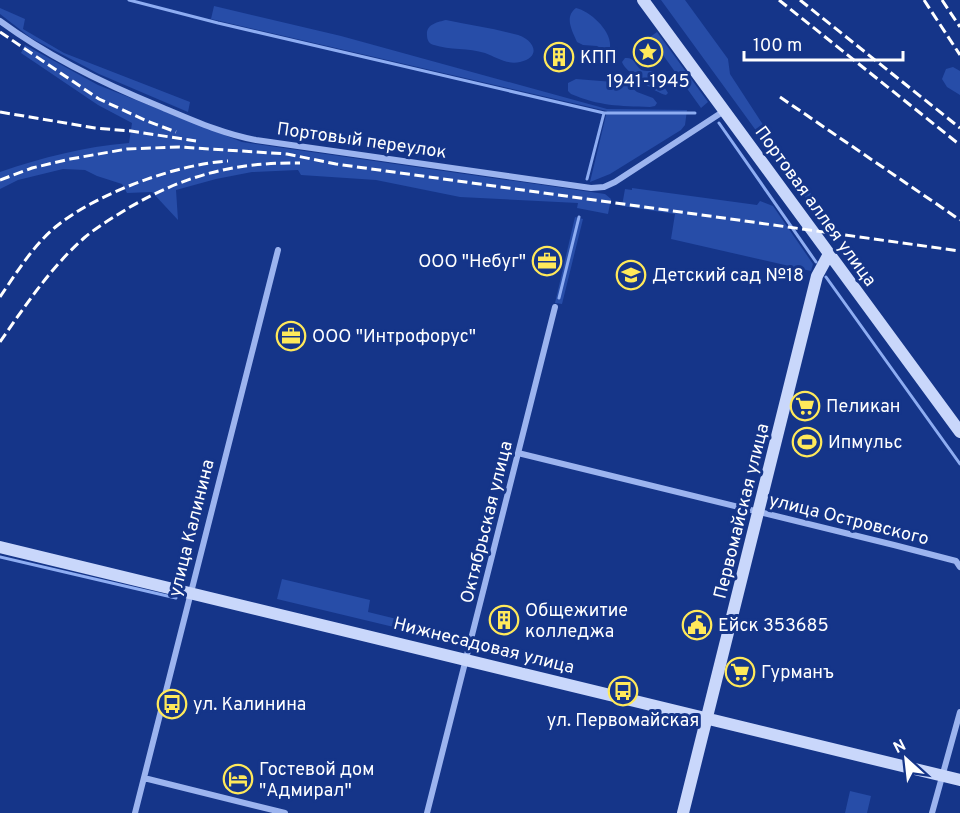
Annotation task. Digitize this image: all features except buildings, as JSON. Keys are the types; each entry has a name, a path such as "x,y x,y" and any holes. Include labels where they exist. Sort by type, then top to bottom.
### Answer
{"street":[{"name":"Портовая аллея улица","path":"643,0 960,432"},
{"name":"Портовый переулок","path":"0,21 26,40 101,82 199,123 235,135 256,140 591,188 604,187 615,182 724,111"},
{"name":"улица Калинина","path":"135,813 278,250"},
{"name":"Первомайская улица","path":"683,813 817,276 829,254"},
{"name":"Октябрьская улица","path":"427,813 555,307"},
{"name":"улица Островского","path":"518,453 946,558 956,561 960,567"},
{"name":"Нижнесадовая улица","path":"0,547 960,780"},
{"path":"932,813 960,712"},
{"path":"144,778 285,813"}],"shaded area":[{"path":"661,0 685,0 728,59 730,74 775,143 774,146 768,147"},
{"path":"214,6 341,36 607,109 687,110 685,125 681,130 610,174 590,182 607,111 211,19"},
{"path":"0,8 25,19 23,29 64,53 190,102 188,112 99,74 31,38 0,14"},
{"path":"576,8 588,13 604,28 610,41 610,47 604,50 597,46 577,42 570,20 570,15"},
{"path":"446,20 521,36 531,43 532,56 520,62 511,62 479,51 431,44 427,37 428,28"},
{"path":"657,32 708,102 701,108 650,37"},
{"path":"25,45 98,85 242,142 605,194 611,199 608,214 577,208 578,203 460,197 376,180 301,175 298,170 252,172 176,190 178,220 152,192 127,193 122,184 85,170 63,169 18,180 0,189 0,172 64,153 129,143 132,123 98,105 21,53"},
{"path":"625,58 632,59 642,70 655,72 668,93 666,95 641,82 624,66 622,62"},
{"path":"953,67 960,71 960,95 947,87 942,79 946,69"},
{"path":"576,79 626,83 637,92 653,98 657,103 650,107 619,106 591,101 568,91 568,83"},
{"path":"797,176 829,221 826,223 822,221 795,183"},
{"path":"632,188 757,205 760,201 773,206 813,264 811,271 671,239 675,214 622,206 625,189 632,190"},
{"path":"575,217 583,219 562,304 555,303"},
{"path":"282,579 370,600 368,612 454,633 452,641 277,599"},
{"path":"850,791 871,796 867,813 845,813"}],"waterway":[{"path":"129,0 604,113 695,113"},
{"path":"587,179 604,113"},
{"path":"719,123 816,262"},
{"path":"559,298 579,217"},
{"path":"826,277 960,464"},
{"path":"0,557 176,598"}],"railway":[{"path":"779,0 960,145"},
{"path":"800,0 960,128"},
{"path":"924,0 960,55"},
{"path":"942,0 960,27"},
{"path":"0,32 99,99 176,132"},
{"path":"780,97 960,220"},
{"path":"0,112 95,128 196,141"},
{"path":"0,180 32,168 127,149 179,147 287,154 336,164 960,251"},
{"path":"0,297 41,241 75,213 116,191 162,174 208,163 228,161"},
{"path":"0,342 60,261 84,238 130,207 171,186 212,173 254,165 300,163"}],"place":[{"name":"1941-1945","path":"648,52"},
{"name":"КПП","path":"559,57"},
{"name":"ООО \"Небуг\"","path":"547,261"},
{"name":"Детский сад №18","path":"631,275"},
{"name":"ООО \"Интрофорус\"","path":"291,336"},
{"name":"Пеликан","path":"805,406"},
{"name":"Ипмульс","path":"807,442"},
{"name":"Общежитие колледжа","path":"504,620"},
{"name":"Ейск 353685","path":"697,625"},
{"name":"Гурманъ","path":"740,672"},
{"name":"ул. Первомайская","path":"623,691"},
{"name":"ул. Калинина","path":"172,704"},
{"name":"Гостевой дом \"Адмирал\"","path":"238,779"}]}
